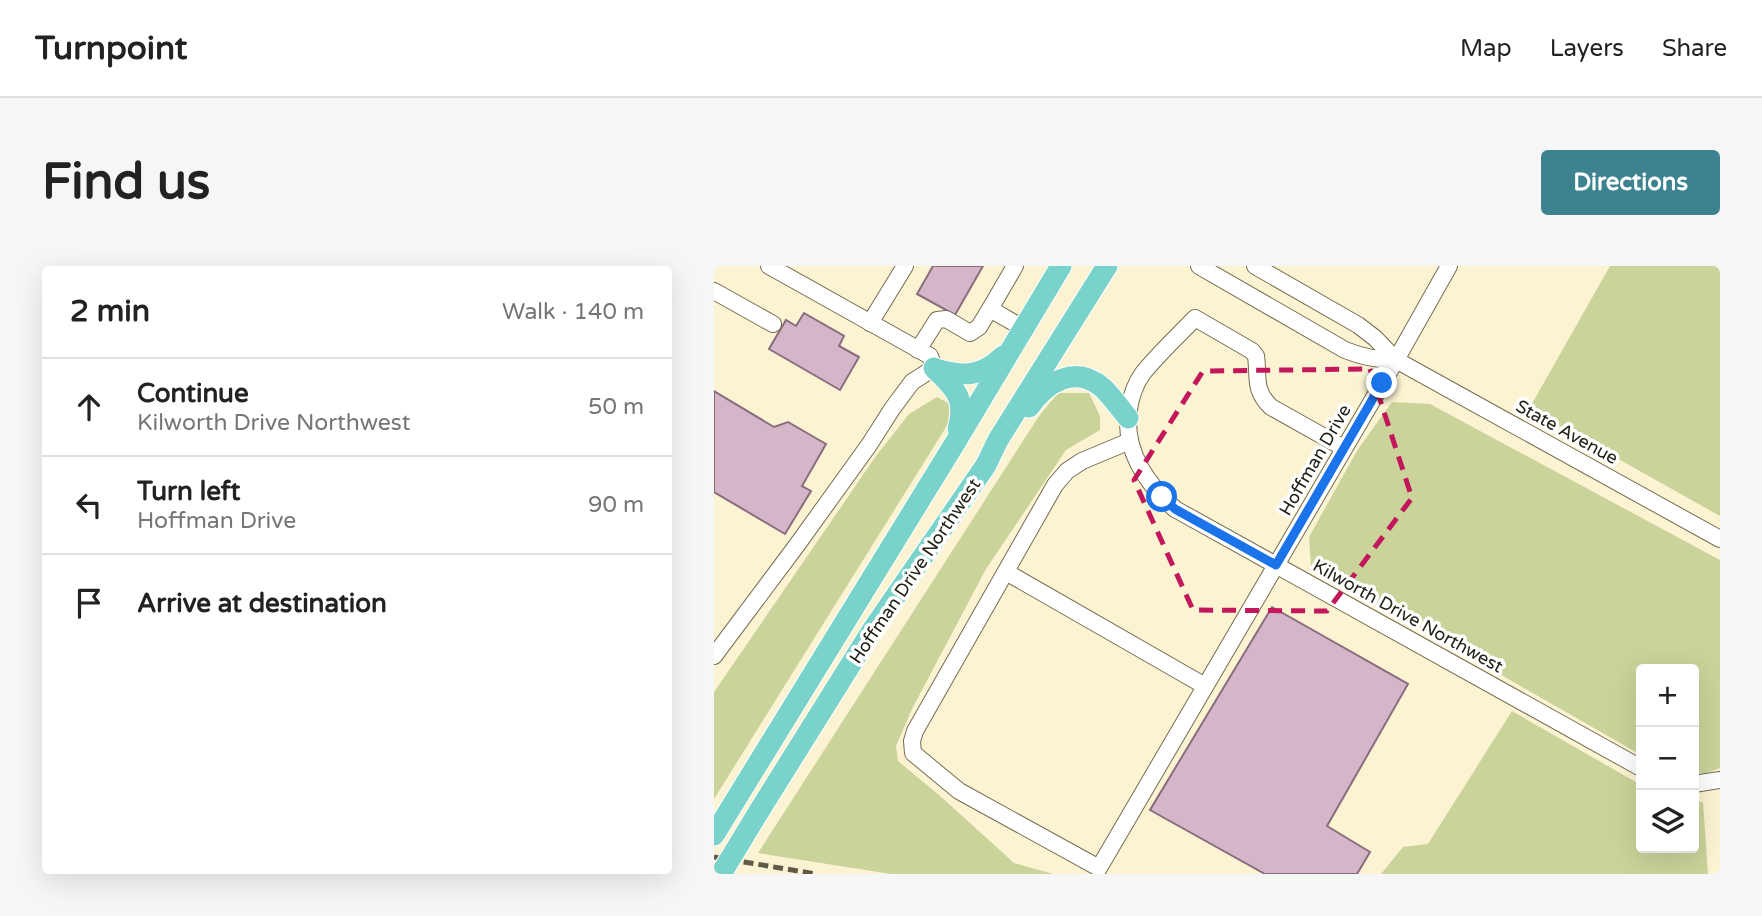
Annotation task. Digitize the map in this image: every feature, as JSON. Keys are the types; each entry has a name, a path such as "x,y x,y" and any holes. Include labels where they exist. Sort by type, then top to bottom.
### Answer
{"main road":[{"name":"Hoffman Drive Northwest","path":"714,835 1061,266"},
{"name":"Hoffman Drive Northwest","path":"721,874 871,632 986,465 998,440 1107,266"},
{"path":"934,368 953,374 978,372 991,368 1011,349"},
{"path":"934,368 957,392 962,404 954,443"},
{"path":"986,465 1031,403 1051,385 1065,377 1091,381 1103,389 1128,418"}],"street":[{"path":"714,656 797,545 912,382 934,368 930,356 769,266"},
{"path":"870,323 905,266"},
{"path":"918,350 937,320 946,319 970,333 979,327 1015,266"},
{"path":"1199,266 1345,349 1362,357 1396,360"},
{"path":"1255,266 1358,325 1396,360"},
{"name":"Hoffman Drive","path":"1006,572 915,731 913,753 959,791 1099,869 1449,266"},
{"path":"714,291 773,324"},
{"path":"990,309 1023,328"},
{"name":"Kilworth Drive Northwest","path":"1344,448 1271,407 1259,390 1256,356 1252,351 1195,318 1142,374 1131,397 1128,418 1135,459 1147,479 1175,509 1636,765"},
{"name":"State Avenue","path":"1396,360 1720,539"},
{"path":"1130,441 1082,461 1067,471 1055,485 1006,572 1205,686"},
{"path":"1699,782 1720,780"}],"highlighted area":[{"path":"1370,369 1412,498 1327,611 1193,610 1134,480 1203,371"}],"green space":[{"path":"1610,266 1720,266 1720,516 1529,409"},
{"path":"1058,393 1089,393 1100,416 1100,430 1066,450 986,569 912,709 896,746 898,761 1014,863 1053,874 891,874 758,853 1039,416"},
{"path":"937,397 950,404 948,424 714,799 714,692 876,456 909,414"},
{"path":"1392,402 1430,404 1720,560 1720,768 1699,774 1699,664 1636,664 1636,752 1311,566 1309,537 1358,449"},
{"path":"1512,711 1636,782 1636,853 1699,853 1699,802 1703,802 1708,874 1381,874 1403,847 1428,844"}],"building":[{"path":"933,266 983,266 955,315 917,294"},
{"path":"804,313 844,336 839,346 859,357 840,390 769,349 786,320 796,326"},
{"path":"714,391 774,427 788,422 826,444 802,486 811,491 785,534 714,492"},
{"path":"1272,607 1408,684 1327,826 1370,852 1357,874 1265,874 1150,810"}],"railway":[{"path":"714,857 816,874"}],"route":[{"path":"1162,497 1175,509 1276,565 1382,383"}]}
